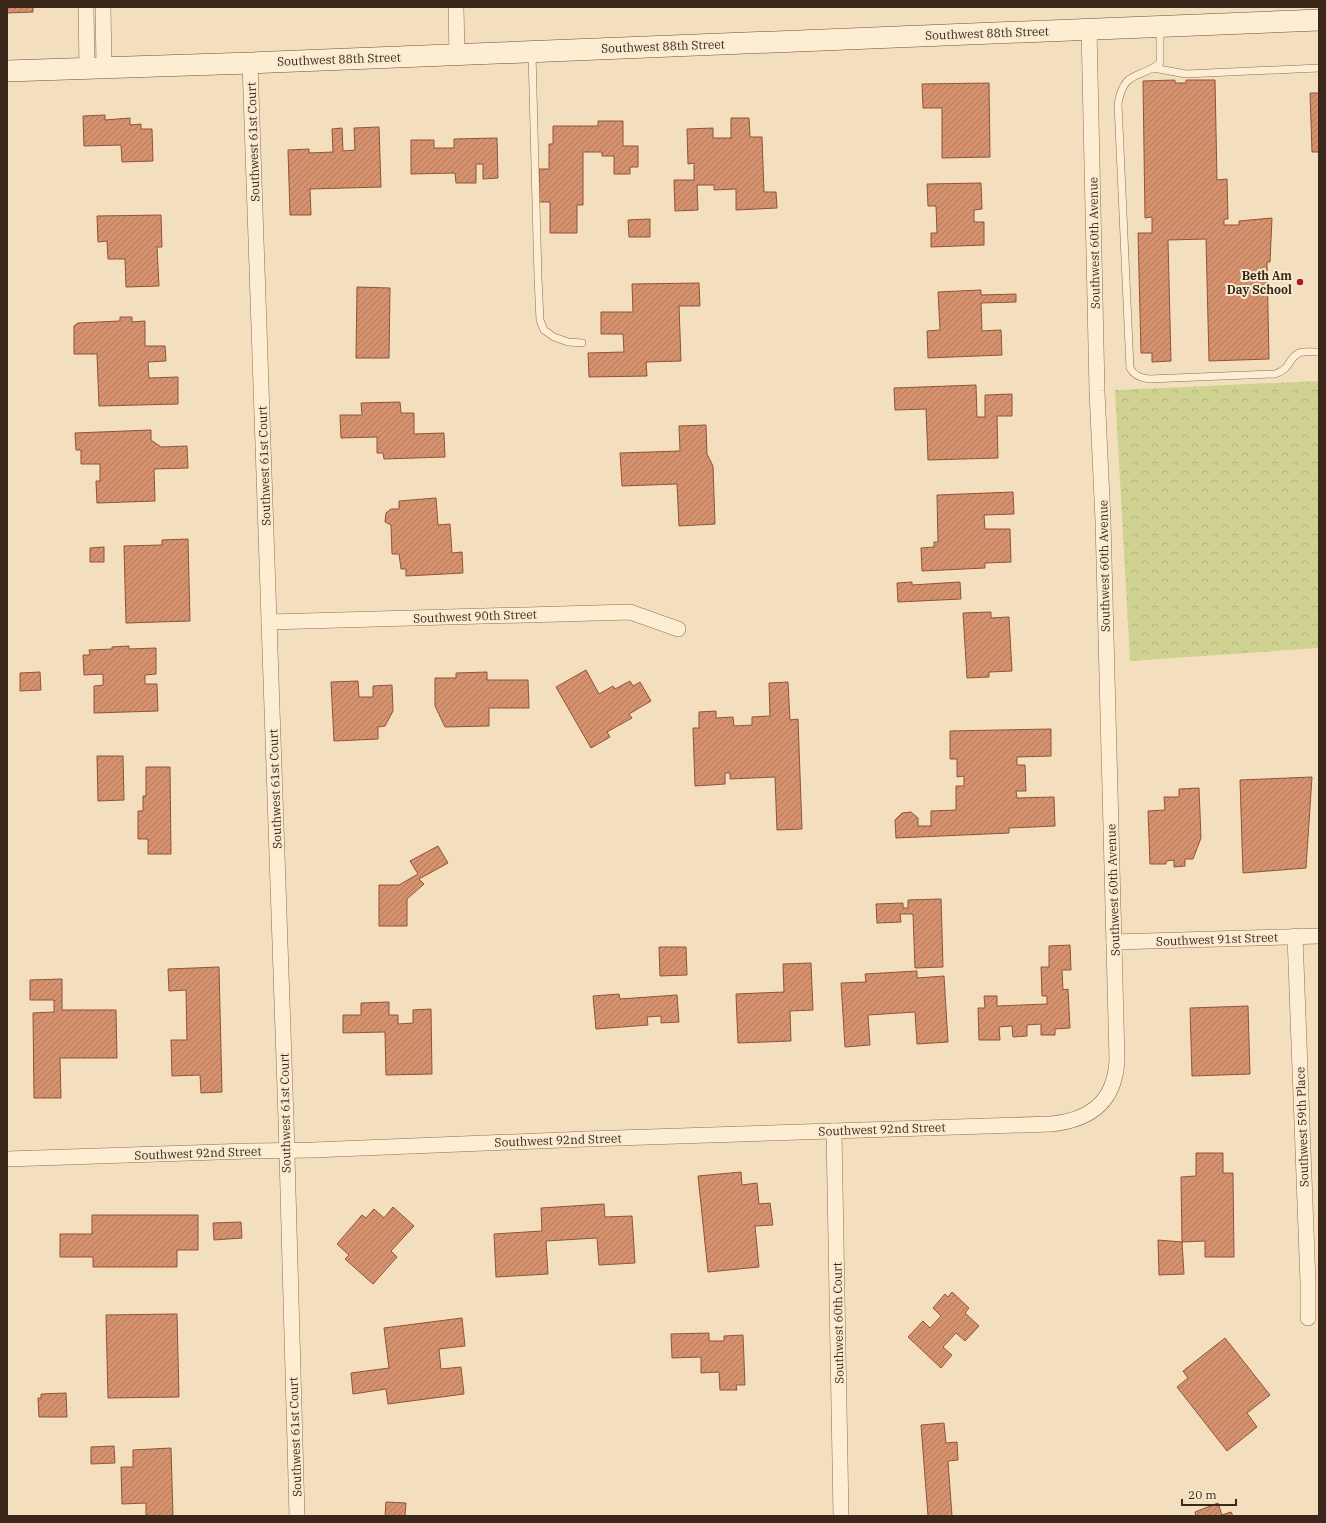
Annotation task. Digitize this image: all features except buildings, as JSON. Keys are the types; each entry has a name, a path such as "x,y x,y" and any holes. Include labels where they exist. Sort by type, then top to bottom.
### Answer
{"street":[{"path":"86,7 96,68"},
{"path":"96,68 103,7"},
{"path":"456,7 457,54"},
{"name":"Southwest 88th Street","path":"7,71 250,63 1160,25 1319,20"},
{"name":"Southwest 60th Avenue","path":"1089,28 1097,391 1102,495 1116,1072 1110,1091 1103,1101"},
{"name":"Southwest 61st Court","path":"250,63 297,1516"},
{"name":"Southwest 90th Street","path":"269,622 630,612 678,629"},
{"name":"Southwest 59th Place","path":"1295,936 1308,1318"},
{"name":"Southwest 91st Street","path":"1114,942 1319,936"},
{"name":"Southwest 92nd Street","path":"7,1159 286,1151 586,1138 1066,1123 1080,1119 1094,1110 1103,1101"},
{"name":"Southwest 60th Court","path":"834,1131 842,1516"}],"lane":[{"path":"1160,25 1160,63 1127,81 1122,88 1118,104 1128,352 1131,371 1142,378 1157,380 1275,374 1283,372 1288,367 1292,359 1298,354 1319,352"},
{"path":"532,51 540,320 544,330 554,337 568,342 582,342"},
{"path":"1153,68 1186,74 1319,68"}],"green space":[{"path":"1319,381 1319,648 1130,661 1115,390"}],"place":[{"name":"Beth Am Day School","path":"1300,282"}]}
